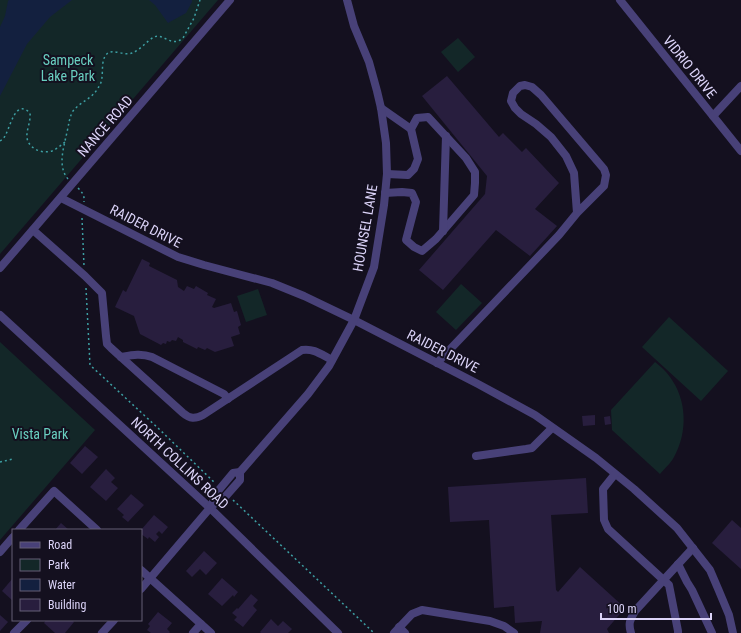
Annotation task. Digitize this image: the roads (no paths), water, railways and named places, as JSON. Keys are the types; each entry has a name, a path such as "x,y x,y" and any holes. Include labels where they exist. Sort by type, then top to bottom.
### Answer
{"street":[{"name":"NANCE ROAD","path":"0,268 230,0"},
{"name":"HOUNSEL LANE","path":"210,508 220,488 233,473 240,472 308,394 332,360 354,320 374,267 384,205 386,143 381,108 368,62 354,26 347,0"},
{"name":"VIDRIO DRIVE","path":"620,0 741,151"},
{"path":"437,363 604,186 606,175 604,169 541,95 532,87 525,85 520,86 513,93 511,100 515,108 551,137 566,156 574,173 577,214"},
{"path":"713,116 741,86"},
{"path":"381,108 411,129 418,159 414,169 408,175 386,174"},
{"path":"385,193 412,193 416,202 406,240 414,247 422,251 443,231 474,195 475,172 466,158 428,117 418,118 411,129"},
{"path":"443,231 446,136"},
{"name":"RAIDER DRIVE","path":"61,198 178,257 272,283 304,296 354,320 535,415 596,458 634,489 677,528 710,570 729,615 733,633"},
{"path":"33,230 102,293 107,344 190,418 203,415 302,350 308,349 316,351 332,360"},
{"name":"NORTH COLLINS ROAD","path":"0,316 210,508 338,633"},
{"path":"121,357 135,354 152,357 224,394 228,399"},
{"path":"476,456 532,448 552,428"},
{"name":"HOUNSEL LANE","path":"210,508 225,498 240,480 240,472"},
{"path":"615,474 603,488 604,520 608,529 669,585 678,633"},
{"path":"20,529 54,491 96,529"},
{"path":"142,588 210,508"},
{"path":"0,552 12,538"},
{"path":"631,633 629,625 635,611 693,548"},
{"path":"678,564 712,633"},
{"path":"142,571 211,633"},
{"path":"399,631 412,614 422,610 490,621 504,626 514,633"},
{"path":"14,633 26,621"},
{"path":"102,633 113,621"},
{"path":"193,633 201,624"}],"water":[{"path":"9,0 72,0 50,17 27,44 0,96 0,27 5,16"},
{"path":"149,0 192,0 192,2 186,13 168,23 155,5"}],"park label":[{"name":"Sampeck Lake Park","path":"68,68"},
{"name":"Vista Park","path":"40,434"}]}
